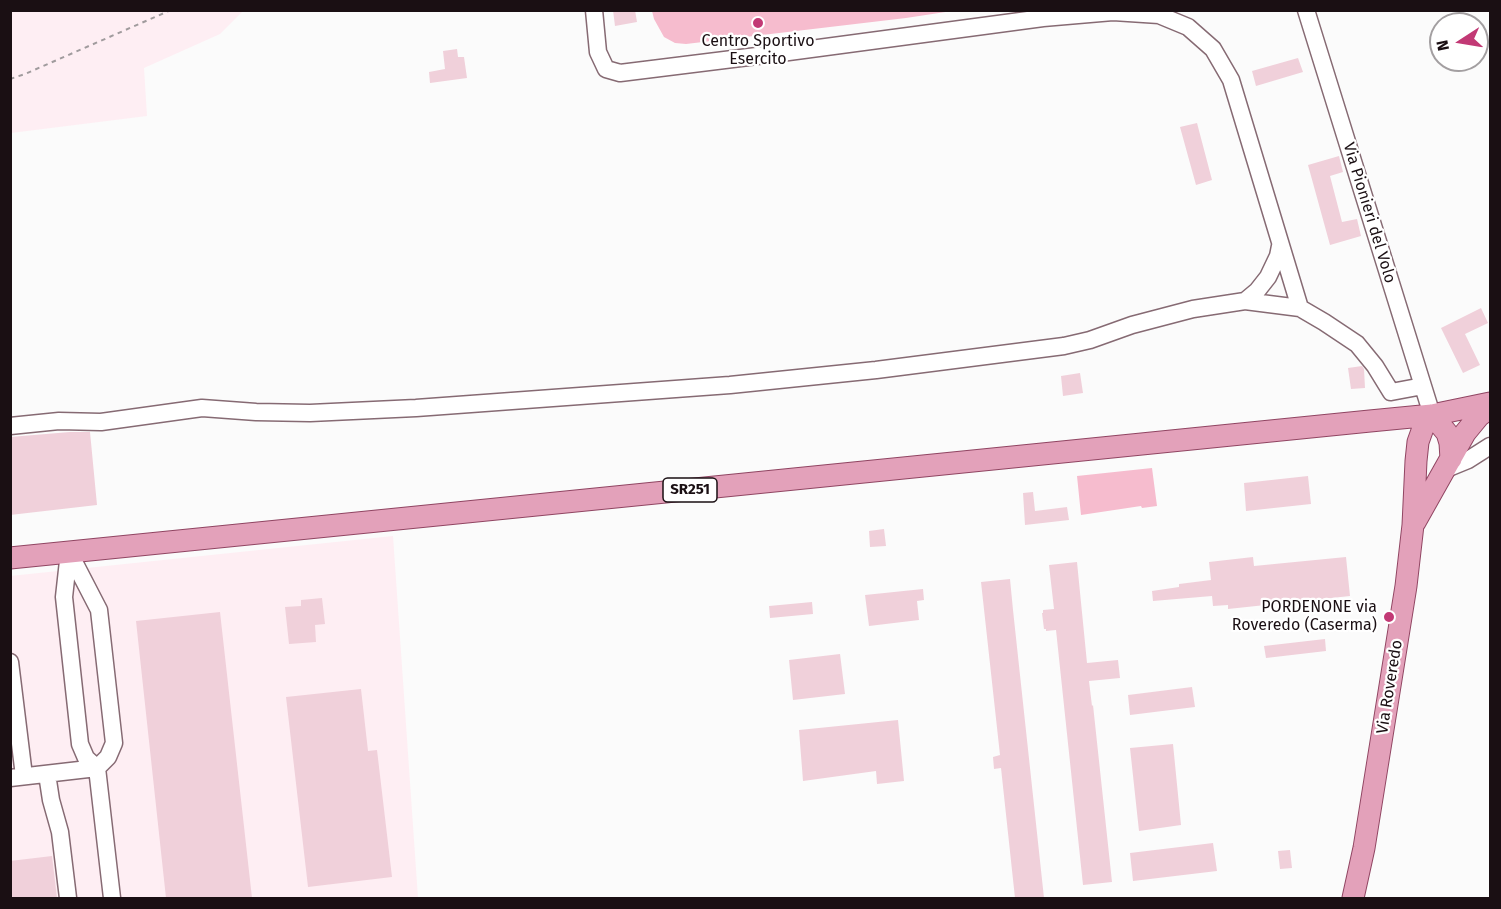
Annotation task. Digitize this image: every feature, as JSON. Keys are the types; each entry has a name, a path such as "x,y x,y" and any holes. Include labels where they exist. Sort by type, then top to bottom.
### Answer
{"main road":[{"name":"SR251","path":"10,558 1432,415 1491,403"},
{"name":"Via Roveredo","path":"1413,525 1465,433 1479,416 1491,408"},
{"name":"Via Roveredo","path":"1353,898 1364,848 1404,598 1413,525 1418,442 1423,428 1432,415"},
{"path":"1432,415 1447,433 1450,443 1449,464"},
{"name":"Via Roveredo","path":"1370,421 1400,431 1410,444 1416,461"},
{"name":"Via Roveredo","path":"1361,898 1364,848"}],"street":[{"path":"594,10 598,52 606,69 620,73 1043,18 1113,12 1159,15 1188,27 1212,49 1231,80 1300,309"},
{"name":"Via Pionieri del Volo","path":"1306,10 1432,415"},
{"path":"1245,301 1268,277 1280,246"},
{"path":"10,426 59,422 101,422 202,408 310,413 416,408 730,385 1064,346 1193,309 1245,301 1300,309 1357,344 1375,366 1391,392 1423,386"},
{"path":"1449,464 1468,460 1491,446"},
{"path":"69,552 64,597 80,744 86,758 97,768 112,898"},
{"path":"10,662 17,777 97,768 108,757 114,743 99,610 69,552"},
{"path":"68,898 60,832 51,800 54,773 80,744"}],"path":[{"path":"10,79 171,10"}],"shaded area":[{"name":"Centro Sportivo Esercito","path":"652,10 952,11 686,44 675,43 664,37 654,19"},
{"path":"10,11 243,11 220,34 144,68 147,116 11,133"},
{"path":"1152,468 1157,506 1142,508 1141,506 1081,515 1077,476"},
{"path":"393,536 418,898 11,898 10,576"}],"building":[{"path":"613,10 635,10 637,22 615,26"},
{"path":"457,49 458,57 464,57 467,78 430,83 429,72 445,69 443,51"},
{"path":"1298,58 1303,72 1256,86 1252,71"},
{"path":"1197,123 1212,180 1196,185 1180,127"},
{"path":"1339,156 1343,172 1330,176 1342,222 1357,219 1361,236 1330,245 1308,165"},
{"path":"1481,308 1488,323 1465,334 1480,365 1463,373 1441,328"},
{"path":"1362,366 1365,388 1351,389 1348,368"},
{"path":"1080,373 1083,393 1063,396 1061,376"},
{"path":"90,432 97,505 10,515 10,437"},
{"path":"1308,476 1311,504 1246,511 1244,483"},
{"path":"1033,492 1035,511 1067,507 1069,520 1025,525 1023,493"},
{"path":"884,529 886,546 870,547 869,531"},
{"path":"1253,557 1254,566 1346,557 1350,596 1228,609 1228,605 1213,606 1212,596 1153,601 1152,591 1179,587 1179,584 1211,580 1209,562"},
{"path":"1077,562 1087,663 1118,660 1120,678 1089,681 1112,882 1083,885 1056,630 1046,631 1044,629 1042,613 1043,610 1054,609 1049,565"},
{"path":"1010,579 1044,898 1015,898 1001,768 994,769 993,757 1000,755 981,582"},
{"path":"923,589 924,600 917,601 919,620 869,626 865,595"},
{"path":"322,598 325,624 315,625 316,642 289,644 285,607 301,606 301,600"},
{"path":"812,602 813,614 770,618 769,606"},
{"path":"220,612 252,898 166,898 136,621"},
{"path":"1325,639 1326,651 1266,658 1264,646"},
{"path":"840,654 845,694 793,700 789,660"},
{"path":"1192,687 1195,707 1130,715 1128,695"},
{"path":"361,689 368,751 377,750 392,877 308,887 286,697"},
{"path":"898,720 904,781 877,784 876,771 803,781 799,730"},
{"path":"1173,744 1181,825 1139,831 1130,748"},
{"path":"1213,843 1217,871 1133,881 1130,853"},
{"path":"1290,850 1292,868 1280,869 1278,851"},
{"path":"52,856 57,898 10,898 10,861"}],"place":[{"name":"Centro Sportivo Esercito","path":"758,23"},
{"name":"PORDENONE via Roveredo (Caserma)","path":"1389,617"}]}
